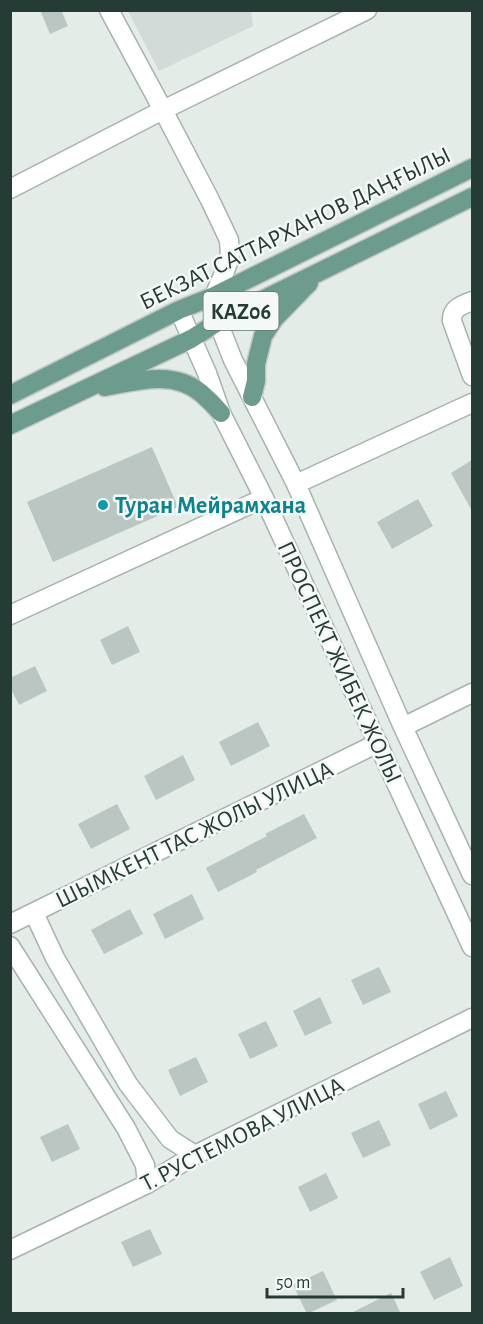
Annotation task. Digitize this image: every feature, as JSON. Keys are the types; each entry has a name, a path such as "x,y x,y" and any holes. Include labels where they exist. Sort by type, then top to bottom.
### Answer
{"main road":[{"name":"БЕКЗАТ САТТАРХАНОВ ДАҢҒЫЛЫ","path":"10,395 472,168"},
{"name":"БЕКЗАТ САТТАРХАНОВ ДАҢҒЫЛЫ","path":"10,426 191,339 218,322 472,196"},
{"path":"252,397 256,381 256,364 263,336 274,319 321,272"},
{"path":"82,391 150,378 170,379 200,391 221,413"},
{"path":"39,382 50,406"}],"street":[{"path":"109,10 229,240 230,257 213,296"},
{"path":"10,189 163,110 367,10"},
{"name":"ПРОСПЕКТ ЖИБЕК ЖОЛЫ","path":"213,296 218,322 233,360 296,484 403,727 472,874"},
{"path":"472,300 453,312 452,321 472,376"},
{"name":"ПРОСПЕКТ ЖИБЕК ЖОЛЫ","path":"179,310 207,373 221,413 264,498 472,947"},
{"path":"296,484 472,403"},
{"path":"10,615 264,498"},
{"path":"403,727 472,693"},
{"name":"ШЫМКЕНТ ТАС ЖОЛЫ УЛИЦА","path":"10,924 378,743"},
{"path":"34,913 55,958 128,1084 170,1139 195,1155"},
{"path":"10,946 126,1128 145,1165 147,1184"},
{"name":"Т. РУСТЕМОВА УЛИЦА","path":"10,1250 147,1184 195,1155 472,1018"}],"shaded area":[{"path":"128,11 255,11 251,12 253,26 159,71"}],"building":[{"path":"40,10 61,10 68,26 50,34"},
{"name":"Туран Мейрамхана","path":"152,447 178,507 53,562 27,502"},
{"path":"472,460 472,511 451,473"},
{"path":"418,499 433,526 392,549 377,522"},
{"path":"128,626 140,652 112,665 100,640"},
{"path":"35,666 47,691 19,705 10,687 10,678"},
{"path":"258,722 270,746 231,766 219,742"},
{"path":"183,755 195,780 156,800 144,776"},
{"path":"117,804 130,829 91,849 78,824"},
{"path":"304,814 317,838 218,892 206,868"},
{"path":"192,894 204,919 165,939 153,914"},
{"path":"130,909 143,934 104,954 91,930"},
{"path":"379,967 391,992 363,1005 351,980"},
{"path":"320,997 332,1023 305,1036 293,1011"},
{"path":"266,1021 278,1046 250,1059 238,1034"},
{"path":"196,1057 208,1082 180,1096 168,1070"},
{"path":"446,1091 458,1116 430,1130 418,1104"},
{"path":"379,1120 391,1145 363,1158 351,1133"},
{"path":"68,1124 80,1149 52,1162 40,1137"},
{"path":"326,1173 338,1198 310,1212 298,1187"},
{"path":"150,1229 162,1254 133,1267 121,1242"},
{"path":"450,1257 463,1286 434,1300 420,1272"},
{"path":"323,1271 337,1300 307,1314 293,1285"},
{"path":"391,1293 401,1314 349,1314"}],"place":[{"name":"Туран Мейрамхана","path":"103,505"}]}
